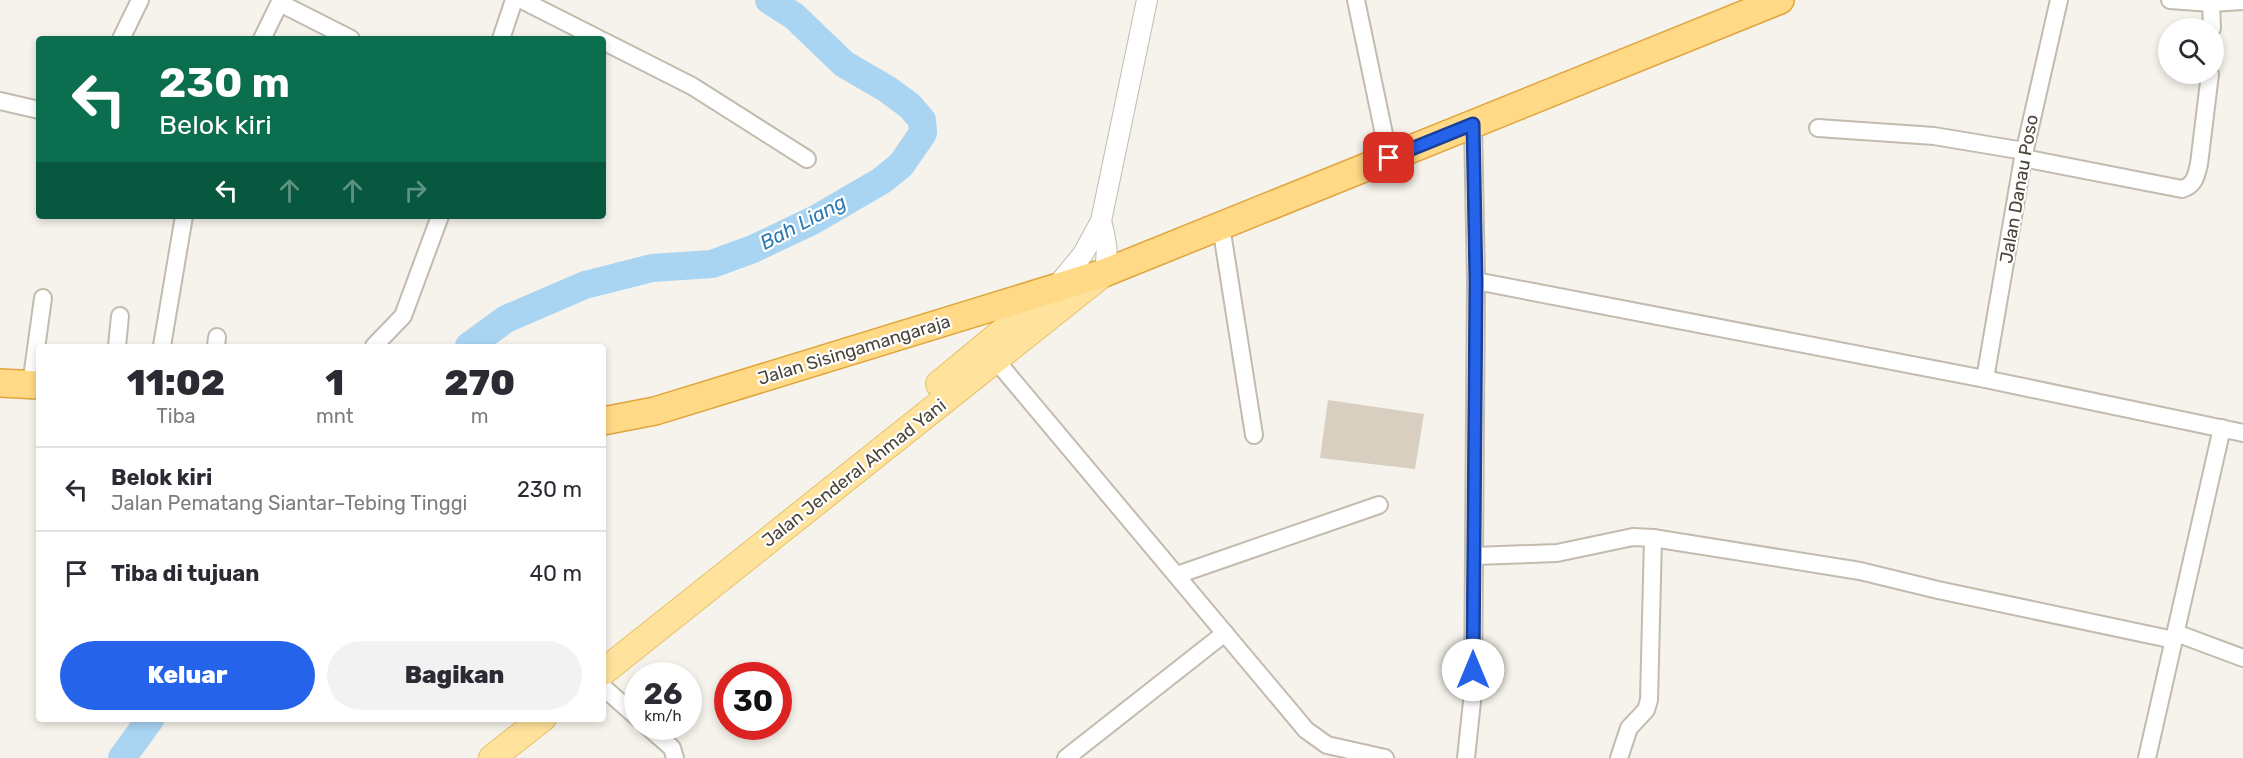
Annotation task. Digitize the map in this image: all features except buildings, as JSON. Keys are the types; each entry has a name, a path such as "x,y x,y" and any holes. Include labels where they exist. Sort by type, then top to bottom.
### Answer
{"highway":[{"name":"Jalan Sisingamangaraja","path":"606,420 656,411 1104,273 1780,0"},
{"path":"0,383 35,385"}],"main road":[{"name":"Jalan Jenderal Ahmad Yani","path":"606,654 991,354 1104,273"},
{"name":"Jalan Jenderal Ahmad Yani","path":"606,670 991,354 1056,288"},
{"path":"477,758 521,722"},
{"path":"492,758 538,722"}],"street":[{"path":"122,36 140,0"},
{"path":"502,36 514,0"},
{"path":"522,0 593,36"},
{"path":"1056,288 1083,254 1101,221 1147,0"},
{"path":"1356,0 1389,158"},
{"name":"Jalan Danau Poso","path":"1985,379 2024,154 2059,0"},
{"path":"2170,0 2211,3 2243,1"},
{"path":"263,36 280,2 345,36"},
{"path":"2211,3 2211,18"},
{"path":"606,43 692,86 807,159"},
{"path":"1818,128 1934,136 2182,189 2189,187 2195,179 2199,164 2209,84"},
{"path":"0,101 36,109"},
{"path":"1466,758 1473,692 1476,281 1473,124"},
{"path":"162,344 183,219"},
{"path":"376,344 403,316 439,219"},
{"path":"1101,221 1107,243 1104,273"},
{"path":"1221,226 1254,435"},
{"path":"1476,281 1985,379 2243,433"},
{"path":"39,344 43,297"},
{"path":"117,344 120,316"},
{"path":"991,354 1314,738 1327,745 1385,758"},
{"path":"2147,758 2222,428"},
{"path":"1177,574 1379,505"},
{"path":"1474,556 1557,553 1633,537 1653,538 1860,571 1938,590 2175,636 2243,658"},
{"path":"1619,758 1629,728 1646,710 1649,700 1653,538"},
{"path":"1066,758 1225,633"},
{"path":"606,690 624,706"},
{"path":"663,740 672,748 675,758"}],"waterway":[{"name":"Bah Liang","path":"472,344 506,319 585,285 652,268 712,264 753,249 814,220 881,181 901,165 923,133 922,120 910,106 887,89 844,64 794,16 769,0"},
{"name":"Bah Liang","path":"122,758 148,722"}],"route":[{"path":"1389,158 1473,124 1476,281 1473,670"}]}
